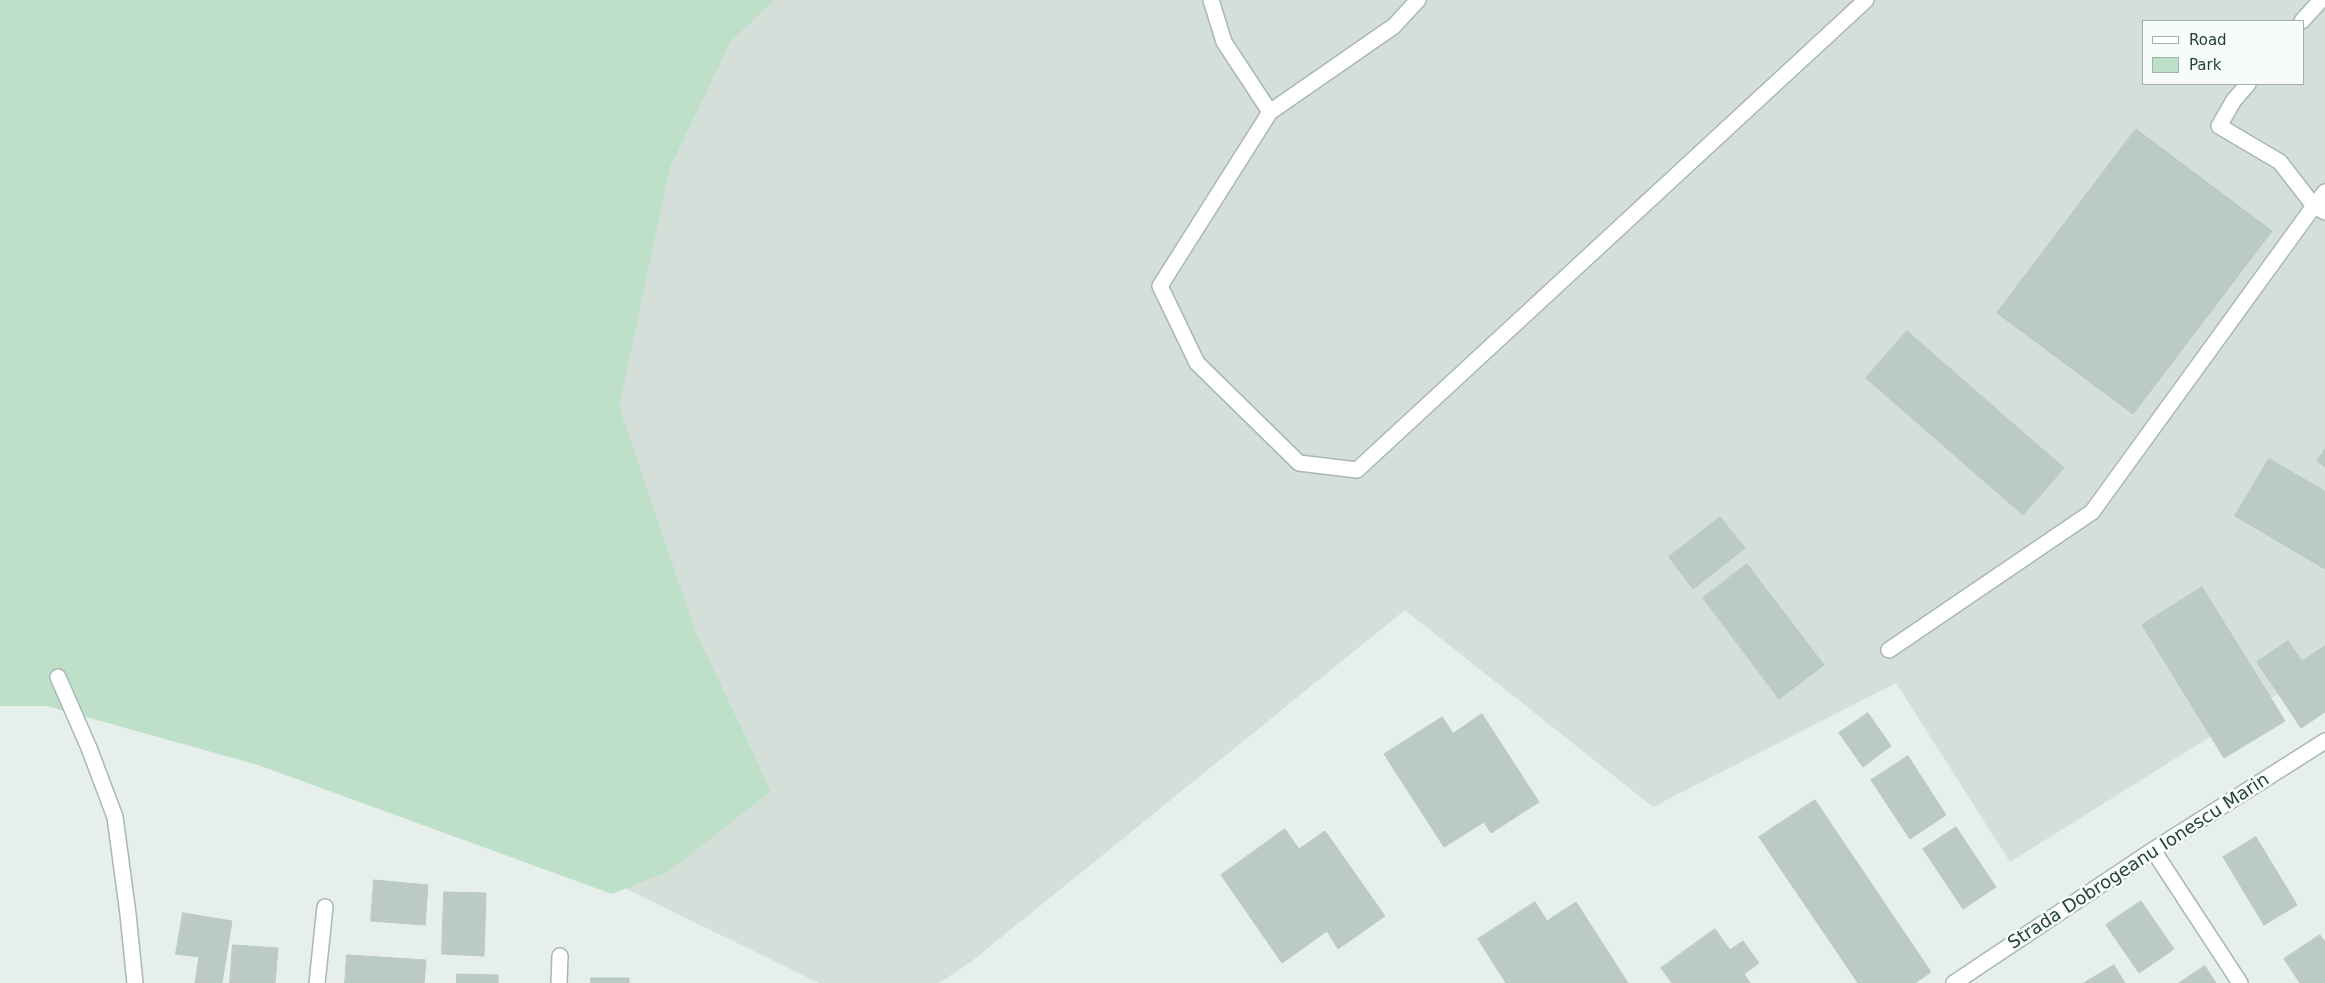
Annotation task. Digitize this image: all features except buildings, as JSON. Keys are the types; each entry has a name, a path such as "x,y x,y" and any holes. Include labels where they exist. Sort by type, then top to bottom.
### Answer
{"street":[{"path":"1212,0 1224,42 1270,112"},
{"path":"1418,0 1394,26 1270,112 1160,286 1197,363 1299,463 1357,470 1866,0"},
{"path":"2303,20 2321,0"},
{"path":"2247,85 2234,100 2219,126 2280,162 2320,209"},
{"path":"1889,650 2092,512 2320,209 2325,192"},
{"path":"58,678 89,748 115,817 135,983"},
{"name":"Strada Dobrogeanu Ionescu Marin","path":"1954,983 2153,850 2325,741"},
{"path":"2153,850 2240,983"},
{"path":"317,983 325,906"},
{"path":"559,983 560,956"}],"shaded area":[{"path":"654,0 2325,0 2325,665 2010,862 1896,683 1653,807 1405,610 972,961 939,983 819,983 606,879 100,528"}],"green space":[{"path":"0,0 774,0 731,41 670,167 619,407 695,630 771,791 669,871 612,894 258,765 47,706 0,706"}]}
